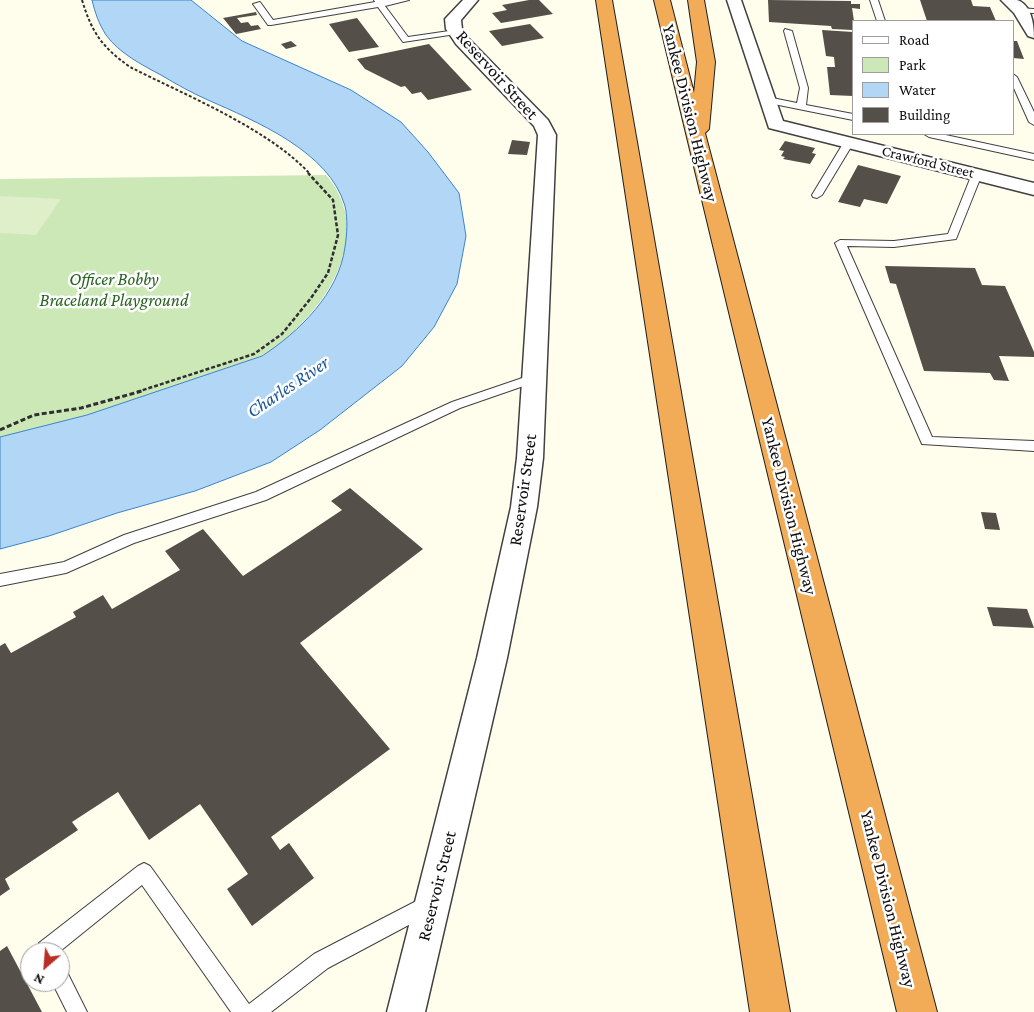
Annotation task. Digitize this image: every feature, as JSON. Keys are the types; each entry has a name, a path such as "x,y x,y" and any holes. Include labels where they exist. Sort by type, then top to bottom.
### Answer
{"highway":[{"path":"604,0 770,1012"},
{"name":"Yankee Division Highway","path":"662,0 917,1012"},
{"path":"696,0 706,62 698,148"}],"street":[{"name":"Reservoir Street","path":"406,1012 487,683 524,506 530,458 547,135 542,124 456,32 453,18 471,0"},
{"name":"Crawford Street","path":"734,0 775,124 1034,189"},
{"path":"1008,0 1027,10 1034,33"}],"lane":[{"path":"258,4 271,23 379,2 405,0"},
{"path":"874,0 881,20"},
{"path":"379,2 406,40 456,32"},
{"path":"788,31 804,88 801,106"},
{"path":"1014,79 1034,122"},
{"path":"767,100 852,117"},
{"path":"939,135 968,138 1034,157"},
{"path":"817,195 849,142"},
{"path":"977,174 952,237 894,244 840,243 927,441 1034,446"},
{"path":"0,580 66,568 129,539 261,496 456,405 534,378"},
{"path":"56,942 144,872 243,1012"},
{"path":"255,1012 321,961 433,902"},
{"path":"67,992 77,1012"}],"path":[{"path":"0,430 34,415 81,408 112,398 152,389 254,354 282,334 312,298 328,273 338,235 333,200 295,158 242,124 130,67 97,39 82,0"}],"green space":[{"name":"Officer Bobby Braceland Playground","path":"326,175 339,194 346,214 347,235 343,255 336,275 326,293 313,311 282,342 251,360 87,415 0,437 0,179"},
{"path":"0,196 61,199 36,235 0,233"}],"water":[{"name":"Charles River","path":"92,0 191,0 242,41 351,90 401,122 428,152 459,193 466,236 457,284 434,327 402,366 320,430 271,462 195,491 117,513 49,536 0,549 0,437 87,415 262,356 290,335 315,310 335,280 345,247 347,216 345,206 336,187 323,169 307,154 268,128 190,91 124,53 111,41 101,27"}],"building":[{"path":"539,0 553,14 501,23 492,13 507,10 502,5"},
{"path":"768,0 851,1 851,4 860,4 860,9 852,8 854,20 852,20 852,30 832,29 831,26 769,22"},
{"path":"920,0 971,0 973,6 990,7 996,20 927,20"},
{"path":"256,12 257,15 237,18 241,23 248,22 251,26 258,25 261,29 236,34 223,18"},
{"path":"357,18 379,47 349,52 329,24"},
{"path":"530,24 544,38 502,46 489,31"},
{"path":"822,30 852,32 852,96 830,95 827,67 835,67 834,57 826,56"},
{"path":"291,41 297,46 286,49 281,44"},
{"path":"1014,41 1017,41 1024,59 1014,58"},
{"path":"429,44 472,90 428,100 421,92 412,94 405,86 401,87 365,69 357,59"},
{"path":"512,140 530,142 527,155 508,154"},
{"path":"785,141 815,148 812,153 816,154 810,164 783,159 785,157 781,156 784,151 779,150"},
{"path":"858,165 901,176 887,204 864,199 860,207 838,202"},
{"path":"885,266 975,268 982,285 1005,286 1034,352 1034,357 999,356 1009,381 994,380 990,373 924,371 896,284 890,283"},
{"path":"350,488 423,549 300,643 390,749 271,837 280,850 289,843 314,878 252,926 227,889 248,874 200,804 149,840 118,792 72,822 78,830 5,879 10,889 0,896 0,646 5,643 11,653 76,617 73,612 103,595 112,609 180,570 165,551 203,529 243,576 342,510 331,501"},
{"path":"981,512 996,513 1000,530 985,529"},
{"path":"987,607 1027,609 1034,628 993,626"},
{"path":"7,946 20,971 20,992 31,992 42,1012 0,1012 0,951"}]}
